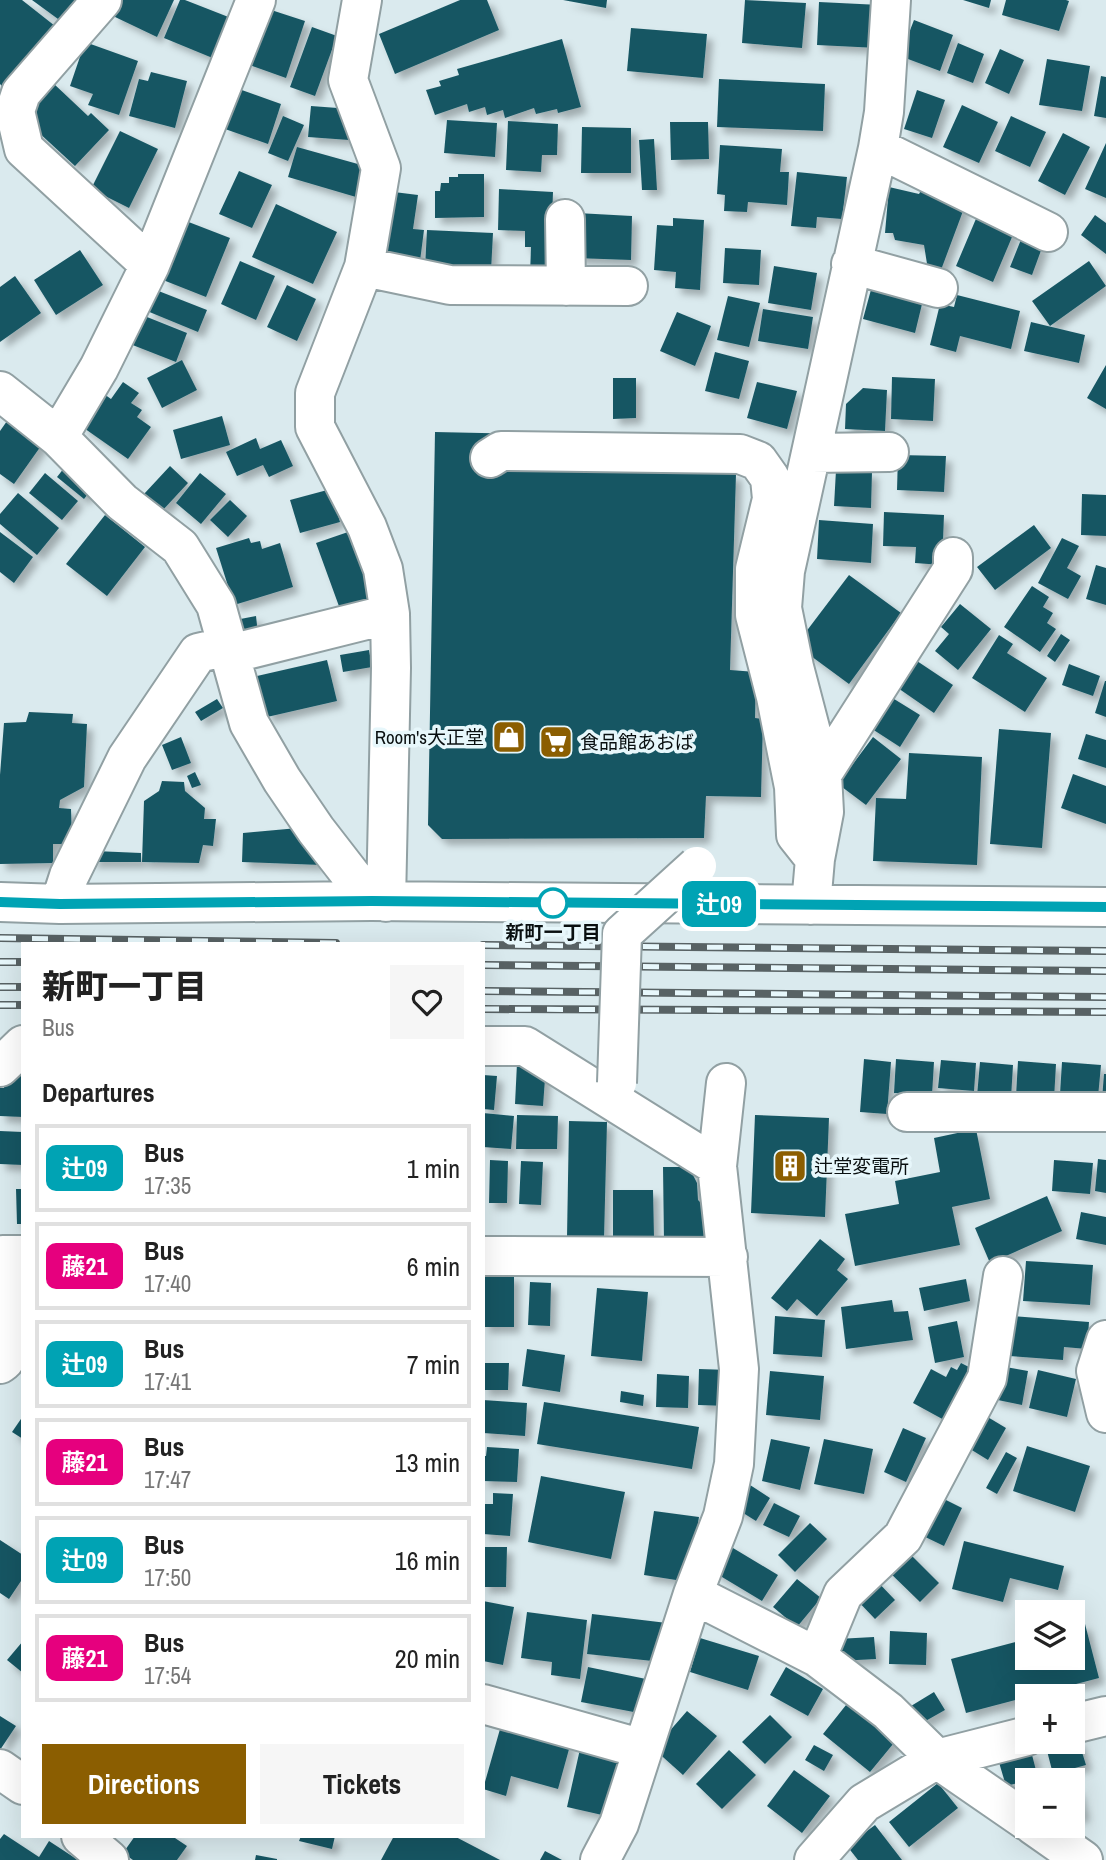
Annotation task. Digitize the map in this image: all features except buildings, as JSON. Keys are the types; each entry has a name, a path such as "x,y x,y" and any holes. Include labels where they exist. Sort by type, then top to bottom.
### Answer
{"street":[{"path":"102,0 21,93 15,111 24,149 150,265"},
{"path":"58,438 99,368 150,265 256,0"},
{"path":"362,0 348,80 380,168 363,267 315,393 315,427 367,527 383,569 390,614 391,682 379,901"},
{"path":"811,905 815,859 824,812 822,774 794,667 782,608 785,571 878,148 884,112 891,0"},
{"path":"878,148 1048,232"},
{"path":"565,219 566,286"},
{"path":"852,264 938,288"},
{"path":"363,267 450,285 628,286"},
{"path":"0,391 58,438 122,502 180,547 215,605 249,723 282,780 316,830 379,901"},
{"path":"490,458 501,451 514,451 740,454 758,461 770,478 772,499 755,569 755,615 776,696 794,787 796,835 815,859"},
{"path":"812,453 889,452"},
{"path":"822,774 953,569 953,557"},
{"path":"60,904 69,876 127,758 198,653 229,650 390,614"},
{"path":"776,696 824,812"},
{"path":"617,1083 622,934 698,866"},
{"path":"0,902 60,904 379,901 1106,907"},
{"path":"485,1046 525,1046 717,1166"},
{"path":"0,1067 21,1047"},
{"path":"600,1860 619,1824 693,1594 723,1516 734,1464 739,1369 717,1166 726,1083"},
{"path":"907,1112 1106,1112"},
{"path":"0,1364 4,1360 13,1255"},
{"path":"485,1256 728,1256"},
{"path":"817,1657 843,1594 903,1536 988,1378 1003,1276"},
{"path":"1106,1340 1096,1371 1106,1413"},
{"path":"693,1594 817,1657 888,1711 937,1759 1015,1813"},
{"path":"485,1705 643,1749"},
{"path":"1085,1721 1106,1716"},
{"path":"814,1860 864,1803 937,1759 1015,1739"},
{"path":"83,1838 109,1860"},
{"path":"1052,1838 1083,1860"}],"railway":[{"path":"0,938 269,942"},
{"path":"485,945 1106,951"},
{"path":"0,962 21,962"},
{"path":"485,965 1106,971"},
{"path":"0,987 21,987"},
{"path":"485,991 1106,997"},
{"path":"0,1005 21,1005"},
{"path":"485,1009 1106,1012"}],"bus line":[{"name":"辻09","path":"0,902 60,904 372,901 1106,907"}],"place":[{"name":"Room's大正堂","path":"509,737"},
{"name":"食品館あおば","path":"556,742"},
{"name":"新町一丁目","path":"553,903"},
{"name":"辻堂変電所","path":"790,1166"}]}
